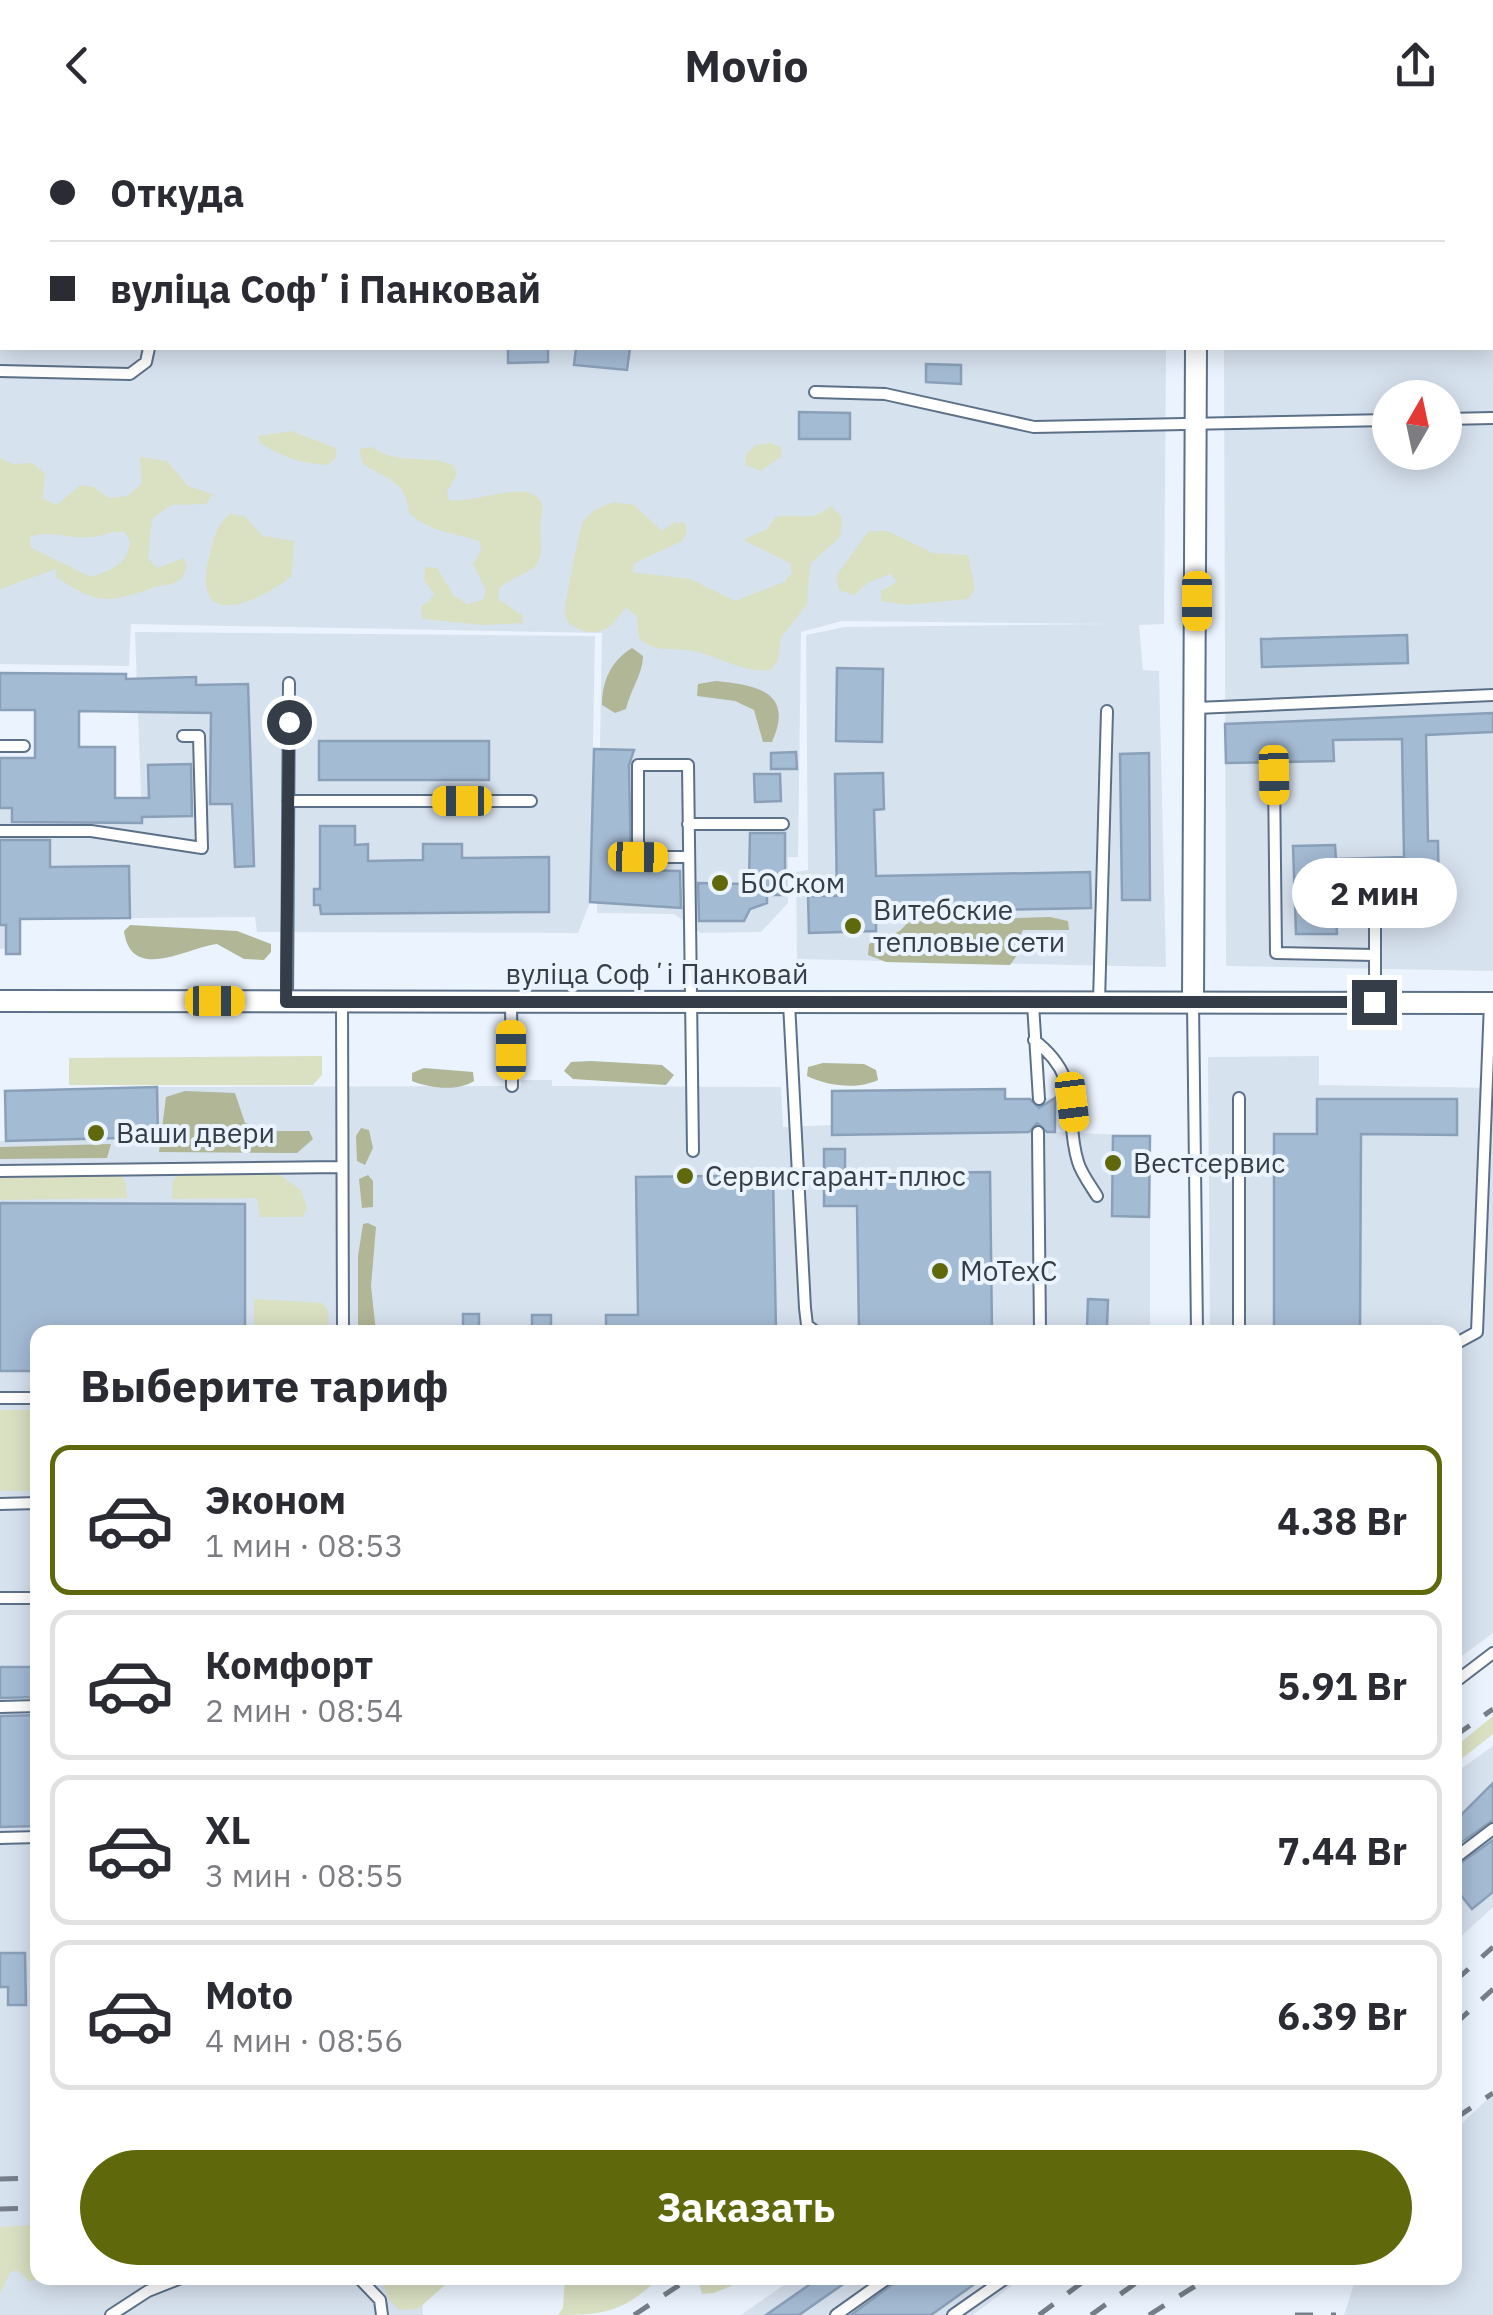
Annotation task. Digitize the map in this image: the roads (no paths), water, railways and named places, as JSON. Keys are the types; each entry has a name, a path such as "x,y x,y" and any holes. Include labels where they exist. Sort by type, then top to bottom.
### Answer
{"street":[{"path":"1193,1002 1196,350"},
{"name":"вуліца Софʼі Панковай","path":"0,1001 1491,1003"}],"lane":[{"path":"0,371 130,374 146,362 149,350"},
{"path":"815,392 885,394 1034,427 1372,420"},
{"path":"1462,419 1493,418"},
{"path":"286,1002 289,683"},
{"path":"1196,708 1493,696"},
{"path":"1100,1002 1107,711"},
{"path":"0,831 91,831 202,848 200,736 183,736"},
{"path":"0,746 24,746"},
{"path":"688,857 638,857 638,765 688,765 688,824 688,857 688,1002 693,1151"},
{"path":"1274,775 1276,953 1375,955"},
{"path":"288,801 532,801"},
{"path":"688,824 782,824"},
{"path":"1374,1002 1375,920"},
{"path":"342,1002 343,1325"},
{"path":"511,1002 512,1086"},
{"path":"789,1002 810,1325"},
{"path":"1193,1002 1197,1325"},
{"path":"1462,1340 1477,1332 1491,1003"},
{"path":"1033,1004 1038,1098"},
{"path":"1034,1040 1055,1056 1072,1102 1077,1161 1097,1196"},
{"path":"1239,1325 1240,1098"},
{"path":"1038,1132 1040,1325"},
{"path":"0,1171 342,1166"},
{"path":"0,1398 30,1398"},
{"path":"0,1504 30,1503"},
{"path":"0,1598 30,1598"},
{"path":"1462,1677 1493,1653"},
{"path":"0,1706 30,1706"},
{"path":"1462,1853 1493,1829"},
{"path":"0,1838 30,1837"},
{"path":"111,2315 163,2285"},
{"path":"366,2285 380,2300 382,2315"},
{"path":"836,2315 878,2285"},
{"path":"953,2315 996,2285"}],"railway":[{"path":"1462,1731 1493,1709"},
{"path":"1462,1975 1493,1947"},
{"path":"1462,2018 1493,1989"},
{"path":"1462,2114 1493,2093"},
{"path":"0,2179 30,2178"},
{"path":"0,2209 30,2208"},
{"path":"634,2315 679,2285"},
{"path":"1039,2315 1079,2285"},
{"path":"1091,2315 1133,2285"},
{"path":"1149,2315 1197,2285"},
{"path":"1295,2315 1336,2315"}],"place":[{"name":"БОСком","path":"720,883"},
{"name":"Витебские тепловые сети","path":"853,926"},
{"name":"Ваши двери","path":"96,1133"},
{"name":"Вестсервис","path":"1113,1163"},
{"name":"Сервисгарант-плюс","path":"685,1176"},
{"name":"MoTexC","path":"940,1271"}]}
